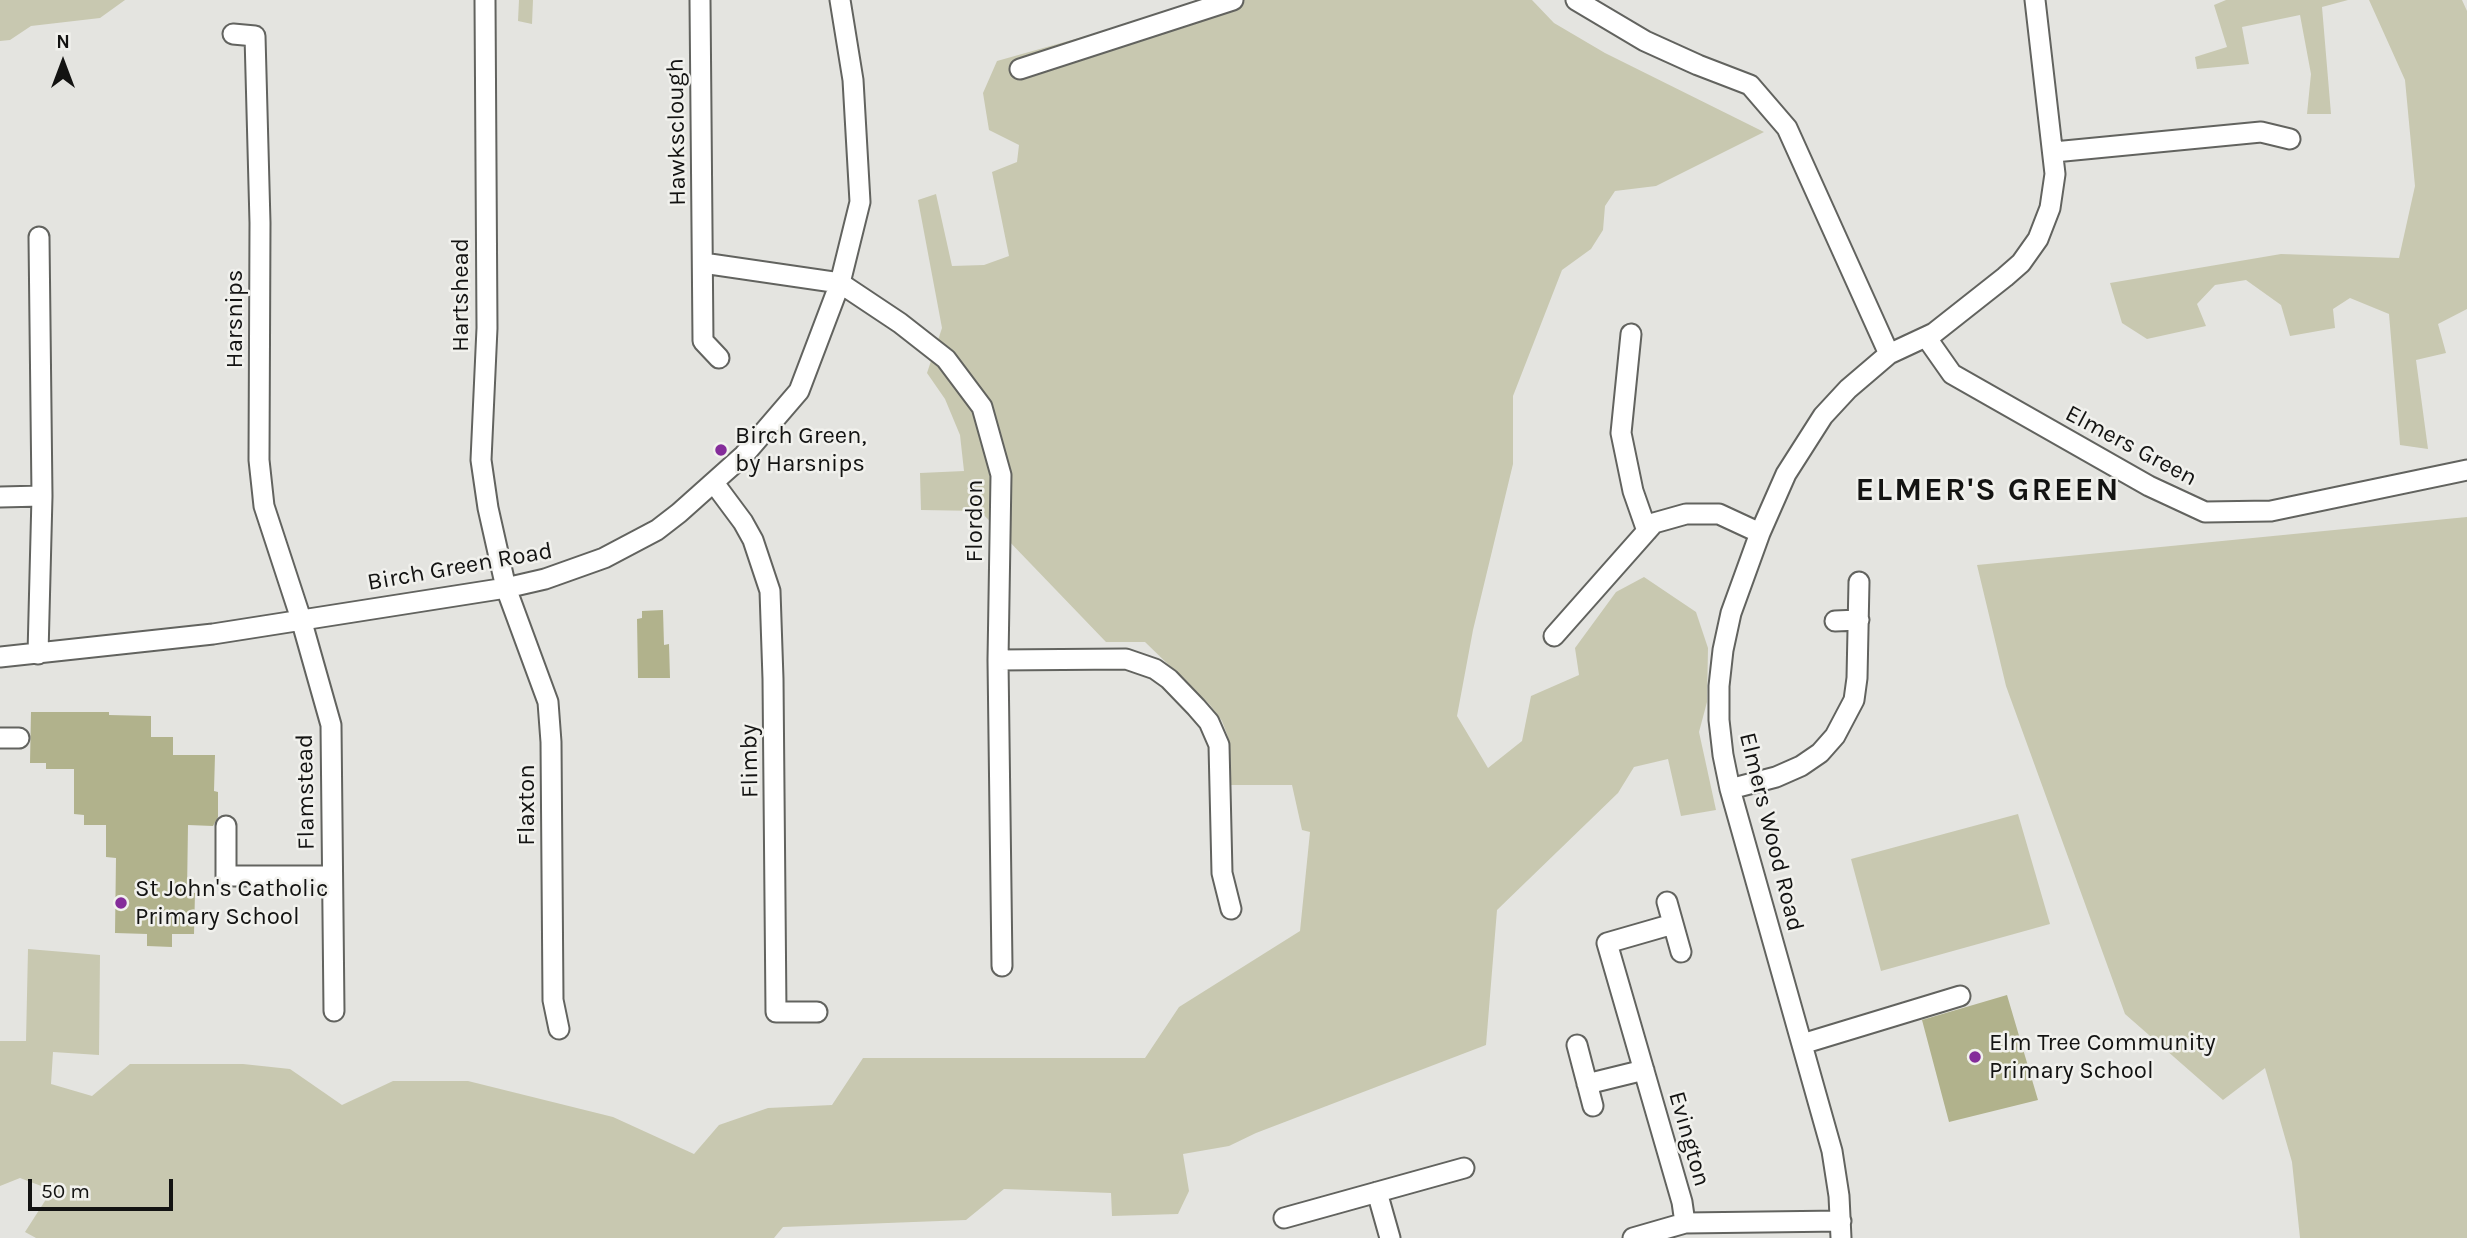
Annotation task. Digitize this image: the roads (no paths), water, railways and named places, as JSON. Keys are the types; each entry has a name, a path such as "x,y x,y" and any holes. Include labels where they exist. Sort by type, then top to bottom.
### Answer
{"street":[{"name":"Hartshead","path":"485,0 487,328 481,460 488,508 506,587"},
{"name":"Hawksclough","path":"700,0 703,341 719,358"},
{"name":"Birch Green Road","path":"0,657 213,634 506,587 576,569 657,530 744,455 799,391 840,283 860,202 853,80 840,0"},
{"path":"1020,69 1233,0"},
{"path":"1576,0 1644,41 1750,85 1787,128 1889,354 1934,333 2021,263 2038,239 2050,208 2055,174 2035,0"},
{"name":"Harsnips","path":"233,34 255,36 260,223 259,460 264,506 301,619"},
{"path":"2053,152 2261,132 2290,139"},
{"path":"38,654 42,496 39,237"},
{"path":"703,263 840,283"},
{"name":"Flordon","path":"840,283 900,323 946,359 982,407 1001,475 998,660 1002,966"},
{"path":"1631,334 1621,433 1633,491 1647,531"},
{"name":"Elmers Green","path":"1926,337 1952,374 2149,486 2205,513 2271,511 2467,470"},
{"name":"Elmers Wood Road","path":"1841,1229 1832,1151 1730,789 1719,720 1719,686 1731,613 1760,533 1786,474 1824,416 1848,389 1889,354"},
{"name":"Flimby","path":"714,483 748,531 760,556 770,591 776,1012 817,1012"},
{"path":"0,497 42,496"},
{"path":"1554,636 1654,523 1686,514 1719,514 1760,533"},
{"path":"1730,789 1776,777 1801,766 1820,753 1835,736 1854,700 1858,661 1858,582"},
{"name":"Flaxton","path":"506,587 548,702 551,741 553,1000 559,1029"},
{"name":"Flamstead","path":"301,619 331,725 334,1011"},
{"path":"1835,621 1859,620"},
{"path":"998,660 1126,659 1155,669 1169,679 1196,707 1209,722 1219,745 1222,873 1231,909"},
{"path":"226,826 226,876 332,876"},
{"path":"1667,902 1681,952"},
{"name":"Evington","path":"1673,924 1607,943 1685,1223"},
{"path":"1801,1044 1960,996"},
{"path":"1577,1045 1593,1107"},
{"name":"Evington","path":"1587,1084 1644,1070"},
{"path":"1284,1218 1464,1168"},
{"path":"1377,1192 1390,1238"},
{"name":"Evington","path":"1633,1238 1685,1223 1841,1229"}],"place":[{"name":"Birch Green, by Harsnips","path":"721,450"},
{"name":"St John's Catholic Primary School","path":"121,903"},
{"name":"Elm Tree Community Primary School","path":"1975,1057"}],"district":[{"name":"ELMER'S GREEN","path":"1988,491"}]}
